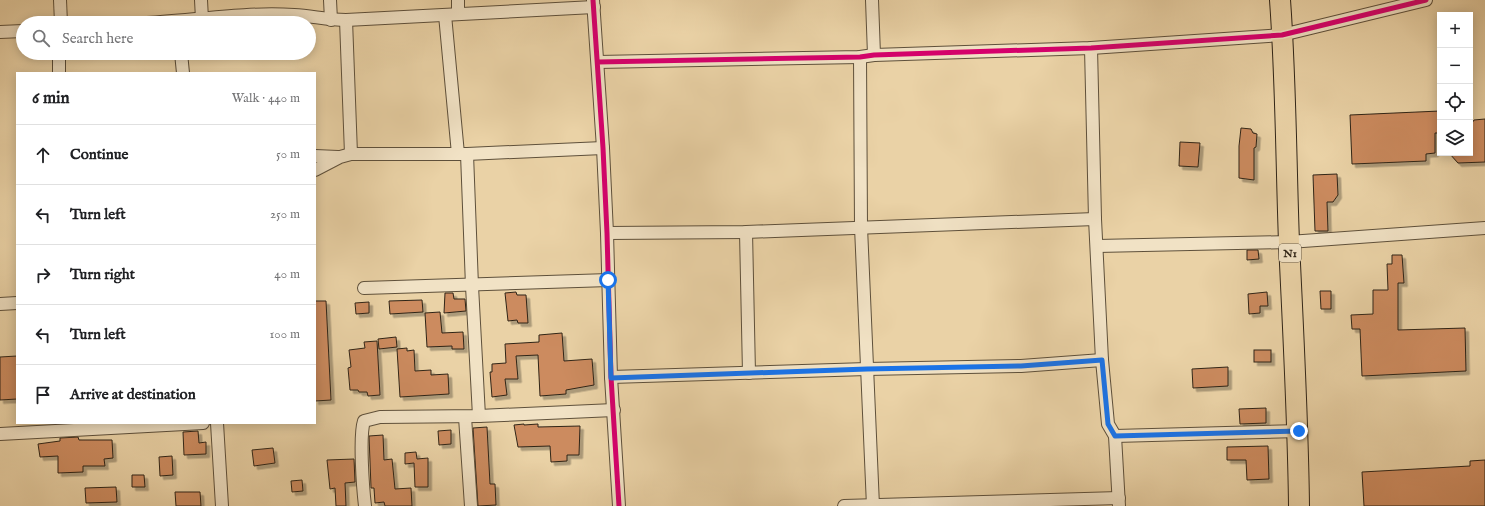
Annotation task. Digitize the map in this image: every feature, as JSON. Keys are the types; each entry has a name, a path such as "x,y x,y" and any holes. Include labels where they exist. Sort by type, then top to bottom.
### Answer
{"highway":[{"name":"N1","path":"1280,0 1289,242 1299,431 1299,506"}],"street":[{"path":"60,0 61,16"},
{"path":"201,0 202,16"},
{"path":"330,0 331,20"},
{"path":"458,0 458,13"},
{"path":"872,0 874,55"},
{"path":"598,62 860,57 874,55 1092,48 1282,35 1426,0"},
{"path":"316,18 346,20 445,15 593,4 603,148 611,378 619,506"},
{"path":"445,15 462,154 480,416"},
{"path":"236,16 302,16"},
{"path":"345,156 346,20"},
{"path":"0,32 16,31"},
{"path":"844,506 1119,502 1115,436 1108,424 1102,360 1095,219 1092,48"},
{"path":"860,57 861,227 873,505"},
{"path":"59,60 59,72"},
{"path":"182,60 183,72"},
{"path":"316,156 462,154 603,148"},
{"path":"316,170 345,156"},
{"path":"607,233 746,232 1095,219"},
{"path":"1097,246 1289,242 1485,228"},
{"path":"746,232 749,373"},
{"path":"364,288 472,286 608,280"},
{"path":"0,304 16,303"},
{"path":"611,378 867,369 1021,366 1102,360"},
{"path":"365,506 362,454 362,426 364,421 380,418 465,417 614,410"},
{"path":"465,417 471,506"},
{"path":"0,434 85,426 164,424"},
{"path":"217,424 222,506"},
{"path":"1115,436 1299,431"}],"building":[{"path":"1437,111 1435,153 1426,154 1426,161 1352,164 1350,115"},
{"path":"1485,119 1485,162 1458,163 1452,156 1473,156 1474,120"},
{"path":"1241,128 1251,129 1253,133 1257,134 1256,147 1254,148 1254,180 1239,178 1239,146"},
{"path":"1180,142 1200,143 1198,167 1179,166"},
{"path":"1337,174 1338,195 1333,202 1327,202 1328,231 1315,231 1313,175"},
{"path":"1247,250 1258,250 1259,259 1247,260"},
{"path":"1392,255 1402,255 1404,283 1398,283 1398,330 1465,328 1466,371 1362,376 1360,329 1352,329 1351,315 1373,314 1373,290 1388,290 1387,264 1392,264"},
{"path":"1320,291 1331,291 1331,309 1321,309"},
{"path":"516,292 517,295 526,295 528,323 518,323 517,320 508,321 505,293"},
{"path":"1267,292 1268,306 1260,306 1260,313 1249,314 1248,294"},
{"path":"445,293 453,293 454,299 465,299 466,311 444,313"},
{"path":"422,300 423,312 390,314 389,301"},
{"path":"316,301 326,301 331,400 316,401"},
{"path":"369,302 369,313 356,314 355,303"},
{"path":"440,312 442,333 463,332 464,349 452,349 452,346 427,347 425,313"},
{"path":"562,333 564,361 592,359 594,385 566,390 566,394 540,396 538,355 516,356 518,379 505,379 507,395 492,397 490,372 492,372 492,364 506,363 505,344 539,342 539,335"},
{"path":"396,337 397,347 379,349 378,339"},
{"path":"377,341 380,395 368,396 367,392 350,390 348,368 351,367 349,350 365,348 364,342"},
{"path":"407,348 407,351 414,350 415,371 431,370 431,375 448,374 449,394 400,397 397,349"},
{"path":"1254,350 1271,350 1271,362 1254,362"},
{"path":"16,356 16,399 0,400 0,357"},
{"path":"1228,367 1228,386 1193,388 1192,369"},
{"path":"1266,408 1266,423 1240,424 1239,409"},
{"path":"538,424 538,427 580,426 579,455 567,455 567,461 551,462 550,446 518,447 514,425"},
{"path":"487,427 490,484 495,484 496,505 478,506 473,428"},
{"path":"451,430 451,444 439,445 438,431"},
{"path":"198,431 199,443 206,442 206,454 184,455 183,432"},
{"path":"383,435 384,460 392,459 395,489 411,488 412,506 385,506 384,502 375,503 374,488 371,488 369,436"},
{"path":"78,437 79,440 112,440 113,458 104,459 105,466 83,466 83,472 58,473 58,456 40,457 38,444 60,441 60,438"},
{"path":"1268,446 1269,479 1247,480 1246,460 1227,460 1227,447"},
{"path":"273,448 275,463 254,466 252,450"},
{"path":"416,452 417,459 428,458 428,487 415,487 414,463 405,464 405,453"},
{"path":"172,456 173,475 160,476 159,457"},
{"path":"354,459 355,482 345,483 346,506 336,506 335,488 330,489 327,460"},
{"path":"1485,460 1485,506 1364,506 1362,472 1470,466 1470,461"},
{"path":"132,475 144,475 145,487 132,487"},
{"path":"302,480 303,491 292,492 291,481"},
{"path":"116,487 117,502 86,503 85,488"},
{"path":"175,492 200,492 201,506 176,506"}],"cycle path":[{"path":"593,0 603,148 611,377 619,506"},
{"path":"598,62 860,57 874,55 1091,48 1282,35 1426,0"}],"route":[{"path":"608,280 611,378 867,369 1021,366 1102,360 1108,424 1115,436 1299,431"}]}
